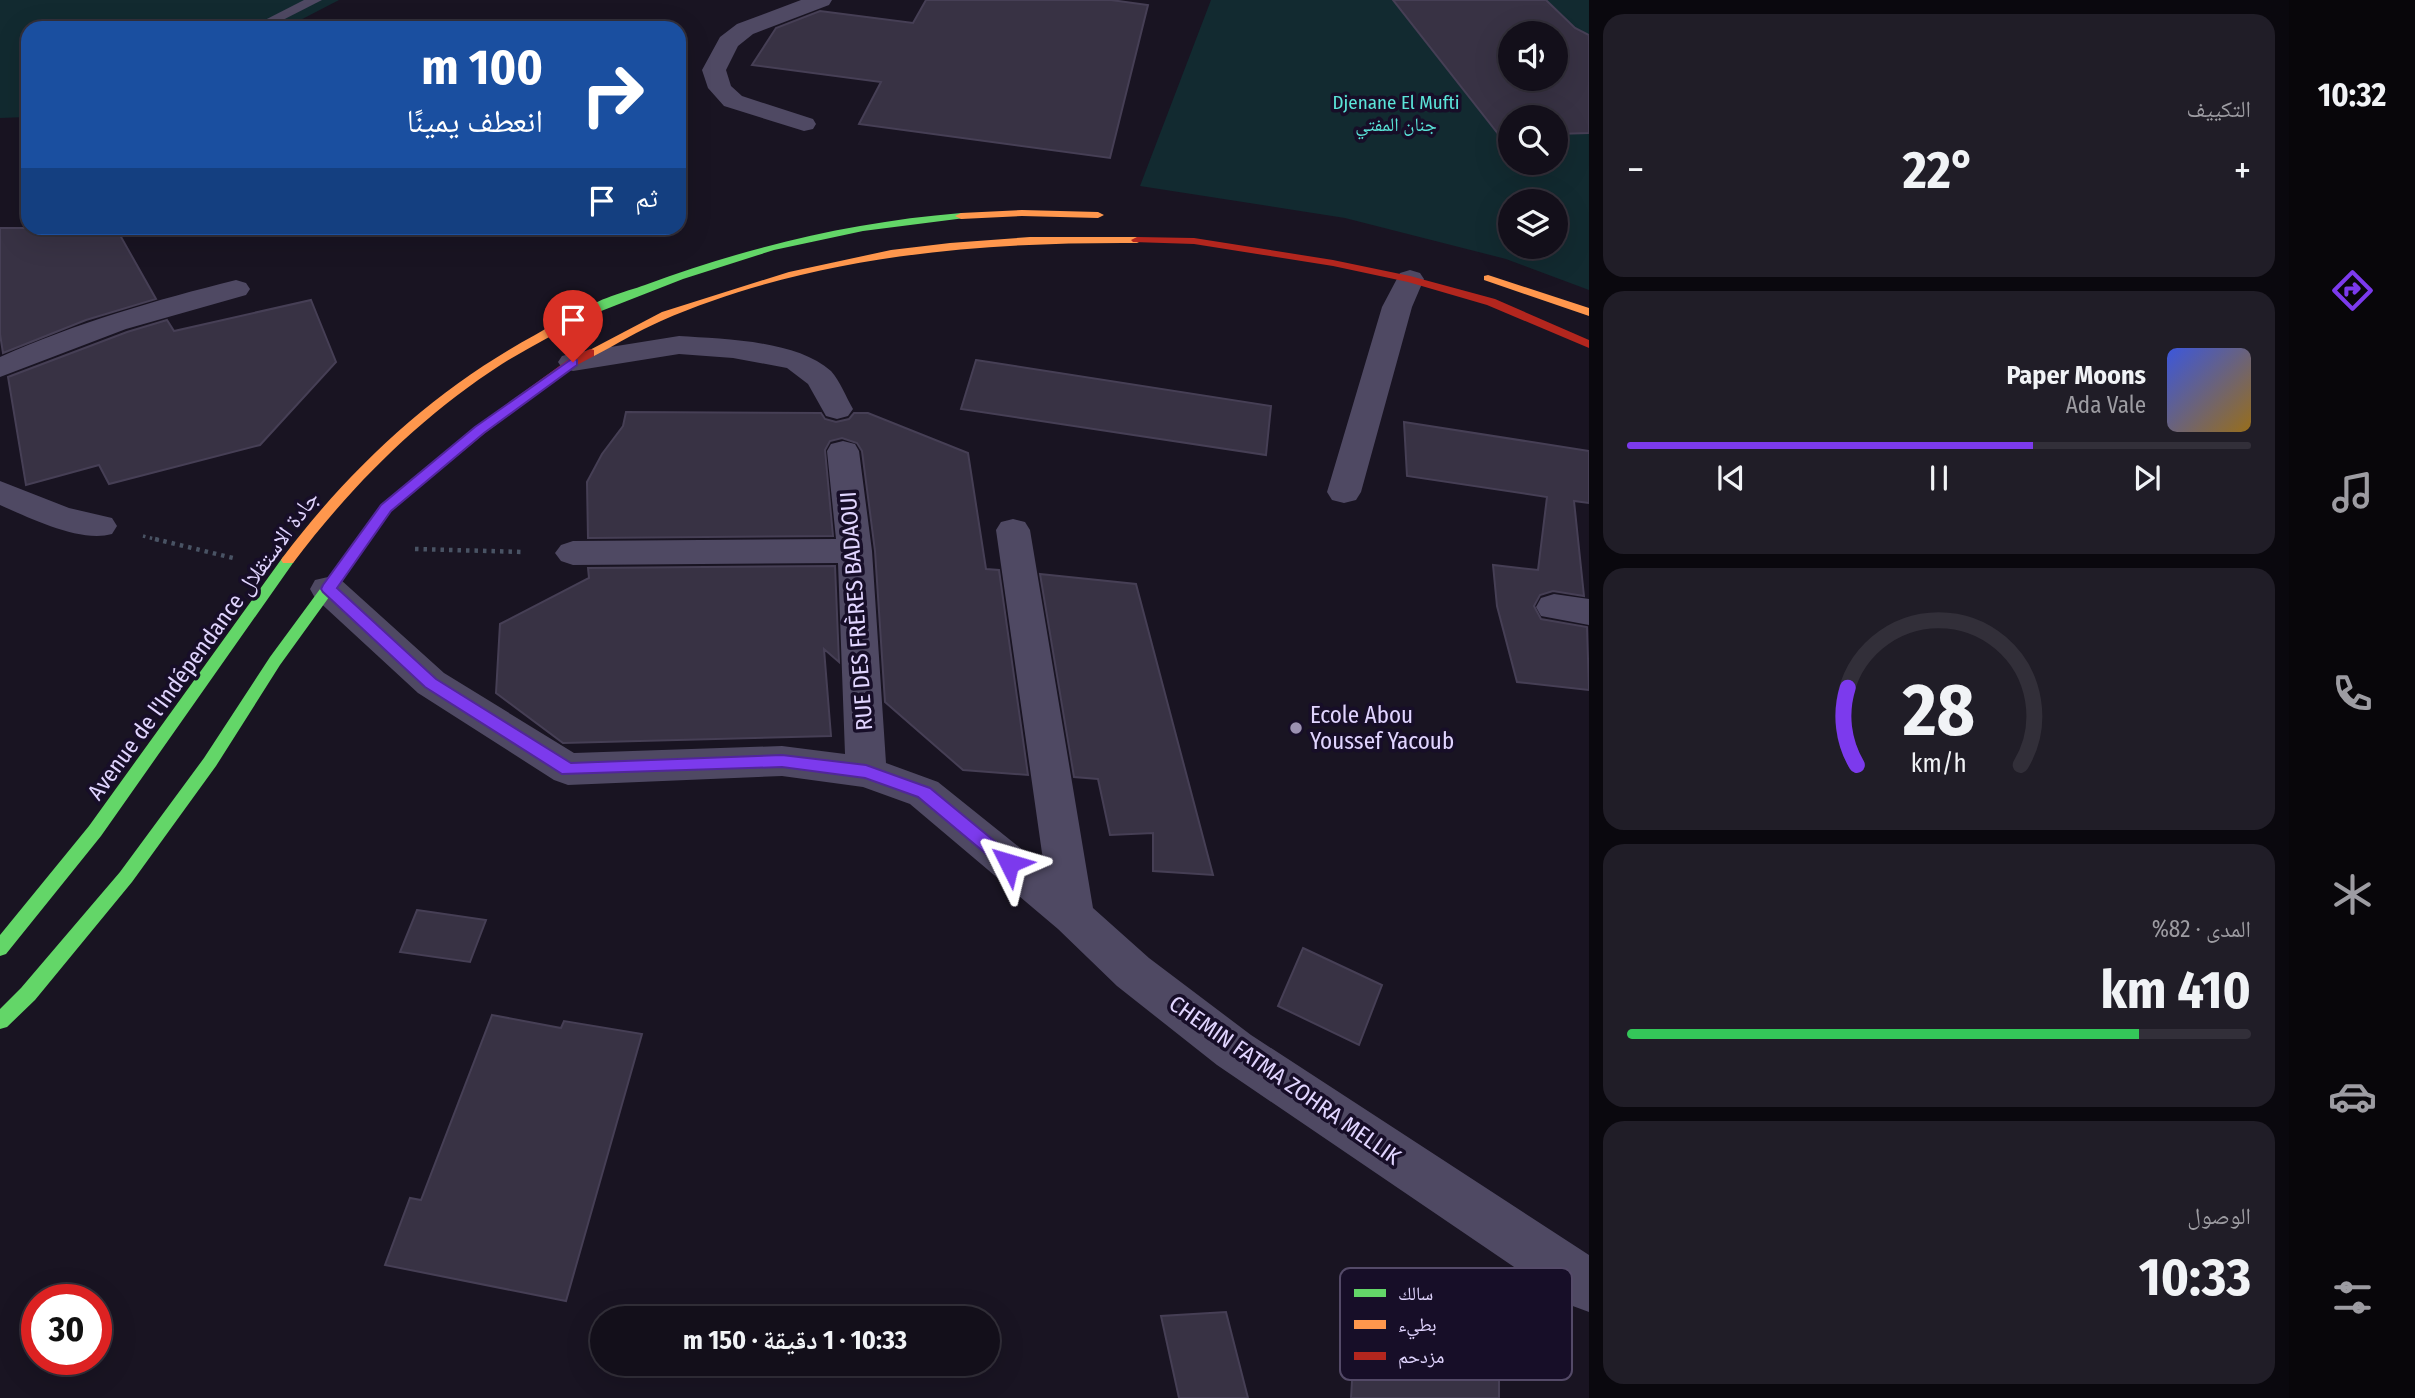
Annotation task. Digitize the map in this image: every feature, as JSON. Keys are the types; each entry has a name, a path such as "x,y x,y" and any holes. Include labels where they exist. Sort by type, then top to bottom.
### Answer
{"highway":[{"name":"Avenue de l'Indépendance جادة الاستقلال","path":"0,948 95,831 307,533 381,451 489,367 587,312 692,270 794,241 899,220 1022,213 1114,215"},
{"path":"0,1021 28,994 127,877 210,762 275,662 386,508 480,430 573,362 677,311 780,278 851,261 924,249 1066,239 1194,241 1333,263 1410,279 1491,302 1589,344"},
{"path":"1469,272 1589,312"}],"street":[{"path":"804,124 733,101 720,88 714,70 728,42 745,29 821,0"},
{"path":"1344,492 1397,307 1410,279"},
{"path":"0,368 43,348 128,317 236,289"},
{"path":"573,362 679,345 797,361 821,379 837,409"},
{"name":"RUE DES FRÈRES BADAOUI","path":"843,451 855,551 866,772"},
{"path":"0,492 60,517 100,526"},
{"path":"1013,530 1073,916"},
{"path":"573,553 855,551"},
{"name":"CHEMIN FATMA ZOHRA MELLIK","path":"328,589 430,683 568,769 782,761 866,772 924,793 1073,916 1133,972 1234,1050 1562,1268"},
{"name":"CHEMIN FATMA ZOHRA MELLIK","path":"1572,1275 1589,1286"}],"lane":[{"path":"269,21 315,0"}],"path":[{"path":"100,526 281,570"},
{"path":"358,548 573,553"}],"green space":[{"path":"0,0 339,0 298,21 21,21 21,117 0,118"},
{"name":"Djenane El Mufti جنان المفتي","path":"1211,0 1589,0 1589,290 1506,259 1568,259 1568,189 1498,189 1498,257 1345,218 1140,186"}],"building":[{"path":"926,0 1111,0 1148,5 1110,158 859,124 881,82 752,65 776,28 820,11 913,23"},
{"path":"1393,0 1546,0 1568,21 1498,21 1498,91 1568,91 1568,21 1589,35 1589,133 1568,134 1568,105 1498,105 1498,134"},
{"path":"0,228 21,228 21,235 120,235 156,299 86,320 3,353 0,334"},
{"path":"311,300 336,362 260,445 109,484 99,465 26,485 8,377 127,332 167,320 174,331"},
{"path":"976,360 1271,406 1266,455 961,409"},
{"path":"626,412 821,413 825,419 836,422 849,419 854,413 868,413 968,453 986,569 999,570 1028,775 963,770 885,702 875,551 862,451 857,443 842,438 830,441 825,450 833,536 588,538 587,482 602,454 623,426"},
{"path":"1404,422 1589,451 1589,503 1574,501 1584,596 1553,591 1540,595 1534,606 1541,619 1587,627 1589,690 1517,682 1497,606 1493,565 1538,570 1547,497 1407,476"},
{"path":"835,566 839,662 824,649 831,736 563,743 496,693 500,624 589,578 588,568"},
{"path":"1040,574 1136,584 1213,875 1153,871 1153,833 1110,835 1098,779 1074,777"},
{"path":"417,910 486,920 470,962 400,952"},
{"path":"1303,948 1382,985 1359,1045 1278,1006"},
{"path":"492,1015 561,1028 564,1021 642,1034 566,1301 385,1265 410,1198 421,1200"},
{"path":"1226,1312 1248,1398 1179,1398 1161,1316"},
{"path":"1352,1380 1499,1380 1499,1398 1351,1398"}],"traffic: fast":[{"path":"587,312 724,261 816,236 912,220 961,216"},
{"path":"0,1021 28,994 126,877 210,762 275,661 353,554"},
{"path":"0,948 95,831 288,560"}],"traffic: slow":[{"path":"961,216 1022,213 1098,215"},
{"path":"590,353 656,319 697,304 793,274 858,260 924,249 977,244 1137,240"},
{"path":"1488,278 1589,312"},
{"path":"288,560 331,505 380,455 432,409 500,360 587,312"}],"traffic: jam":[{"path":"1137,240 1194,241 1333,263 1410,279 1491,302 1589,344"},
{"path":"353,554 386,508 480,430 573,362 590,353"}],"place":[{"name":"Ecole Abou Youssef Yacoub","path":"1296,728"}],"route":[{"path":"573,362 480,430 386,508 328,589 430,683 568,769 782,761 866,772 924,793 1009,863"}]}
